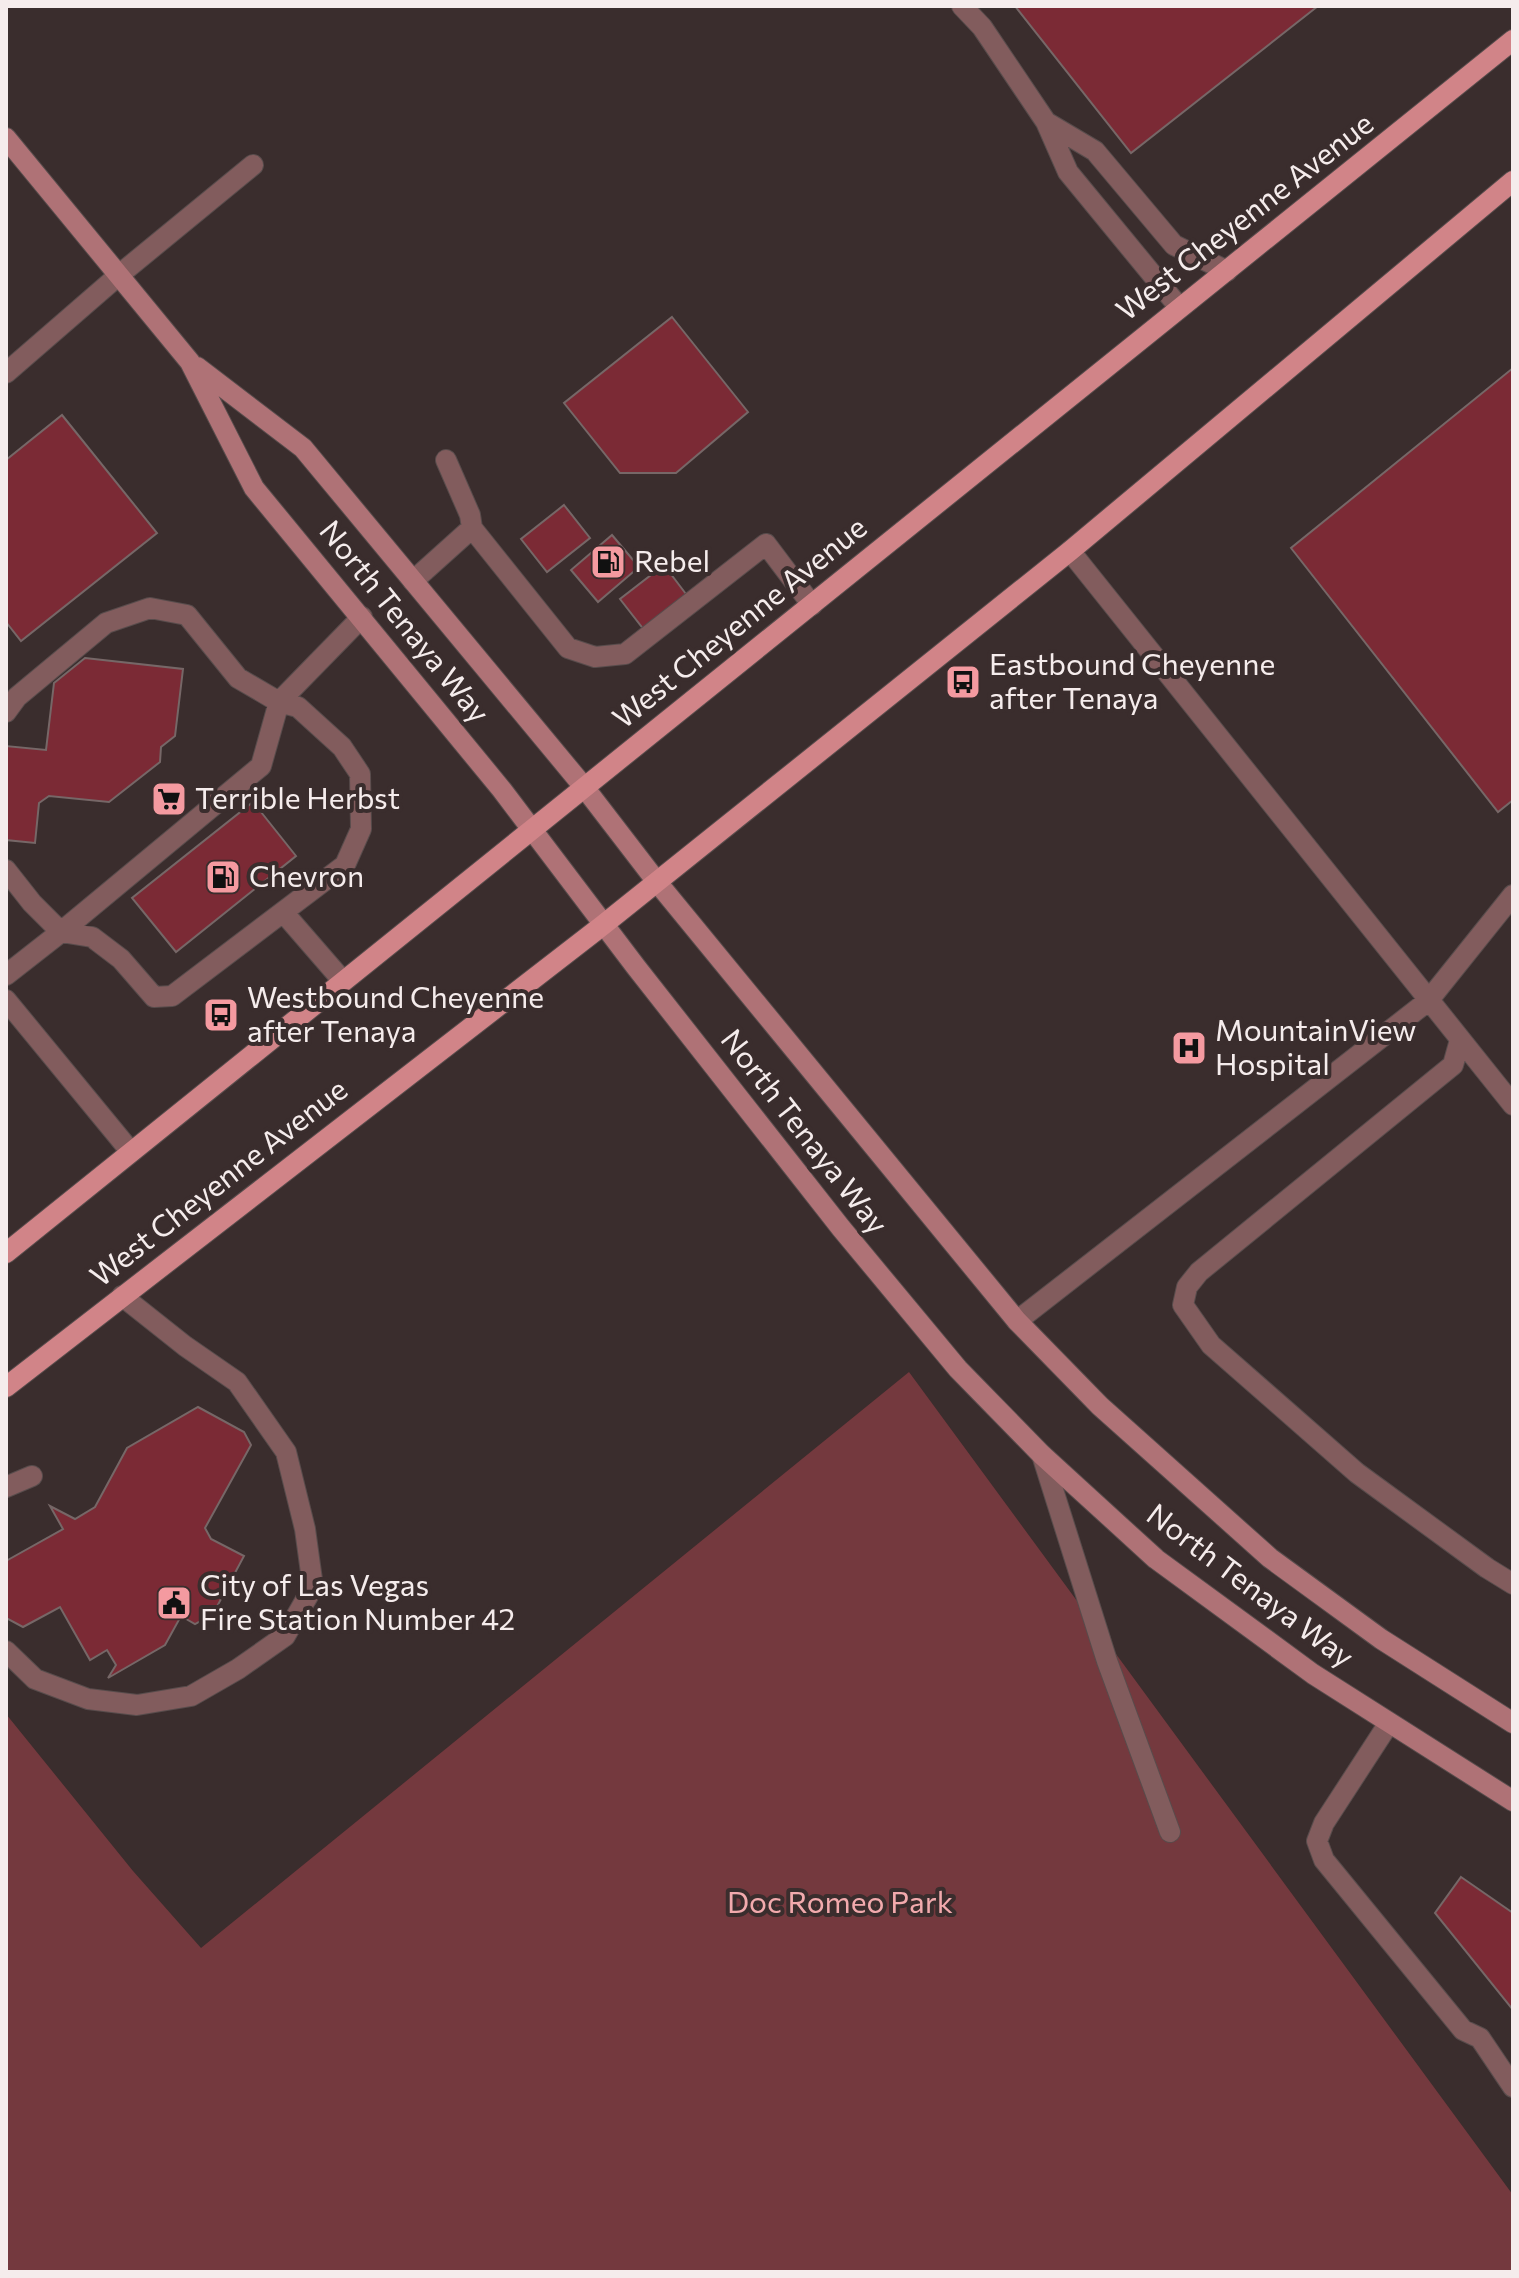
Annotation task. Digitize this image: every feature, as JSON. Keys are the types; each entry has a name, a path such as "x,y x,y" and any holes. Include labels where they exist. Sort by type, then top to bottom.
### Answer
{"main road":[{"name":"West Cheyenne Avenue","path":"6,1253 1513,40"},
{"name":"North Tenaya Way","path":"6,138 190,362 254,488 532,829 603,925 841,1228 948,1357 1042,1455 1156,1559 1313,1674 1513,1801"},
{"name":"West Cheyenne Avenue","path":"6,1387 657,882 1070,551 1513,181"},
{"name":"North Tenaya Way","path":"190,362 303,448 584,787 657,882 1017,1321 1100,1406 1270,1558 1381,1639 1513,1723"}],"lane":[{"path":"962,6 982,27 1046,122 1068,172 1179,307"},
{"path":"1046,122 1095,151 1174,245 1227,271"},
{"path":"6,373 253,165"},
{"path":"446,460 470,515 472,528 568,648 595,657 625,654 766,544 812,605"},
{"path":"413,581 472,528"},
{"path":"1070,551 1513,1105"},
{"path":"6,712 17,697 106,623 150,608 187,615 238,678 279,702 298,707 342,747 360,774 361,829 345,865 172,996 154,997 121,959 92,937 61,932 32,903 6,870"},
{"path":"6,975 261,766 279,702 362,617"},
{"path":"1017,1321 1428,1001 1513,895"},
{"path":"283,912 342,980"},
{"path":"6,1000 131,1152"},
{"path":"1460,1040 1453,1065 1199,1272 1187,1287 1183,1305 1211,1345 1357,1473 1513,1584"},
{"path":"6,1651 35,1679 88,1699 137,1705 191,1696 238,1669 285,1636 313,1587 305,1529 286,1452 237,1382 122,1296"},
{"path":"1042,1455 1107,1661 1170,1832"},
{"path":"6,1487 32,1476"},
{"path":"1389,1723 1324,1823 1317,1841 1324,1860 1463,2030 1480,2038 1513,2087"}],"green space":[{"name":"Doc Romeo Park","path":"909,1372 1513,2195 1513,2272 6,2272 6,1714 133,1871 201,1948"}],"building":[{"path":"1015,6 1318,6 1131,153"},
{"path":"672,317 748,412 676,473 620,473 564,403"},
{"path":"1513,368 1513,800 1498,812 1291,548"},
{"path":"62,415 157,533 21,641 6,622 6,460"},
{"path":"564,505 590,538 547,572 521,539"},
{"path":"612,535 639,567 598,602 571,570"},
{"path":"664,565 689,598 645,631 620,599"},
{"path":"85,658 183,669 175,736 161,747 160,762 109,802 49,796 39,803 35,843 6,840 6,746 46,750 54,683"},
{"path":"253,802 296,856 176,952 132,898"},
{"path":"198,1407 244,1432 251,1445 205,1528 211,1539 244,1556 213,1614 195,1624 181,1616 165,1645 108,1678 116,1665 107,1650 90,1660 60,1607 23,1627 6,1618 6,1561 63,1529 50,1506 75,1519 95,1507 127,1448"},
{"path":"1461,1877 1513,1913 1513,2010 1435,1913"}],"place":[{"name":"Rebel","path":"608,562"},
{"name":"Eastbound Cheyenne after Tenaya","path":"963,682"},
{"name":"Terrible Herbst","path":"169,799"},
{"name":"Chevron","path":"223,877"},
{"name":"Westbound Cheyenne after Tenaya","path":"221,1015"},
{"name":"MountainView Hospital","path":"1189,1048"},
{"name":"City of Las Vegas Fire Station Number 42","path":"174,1603"}]}
